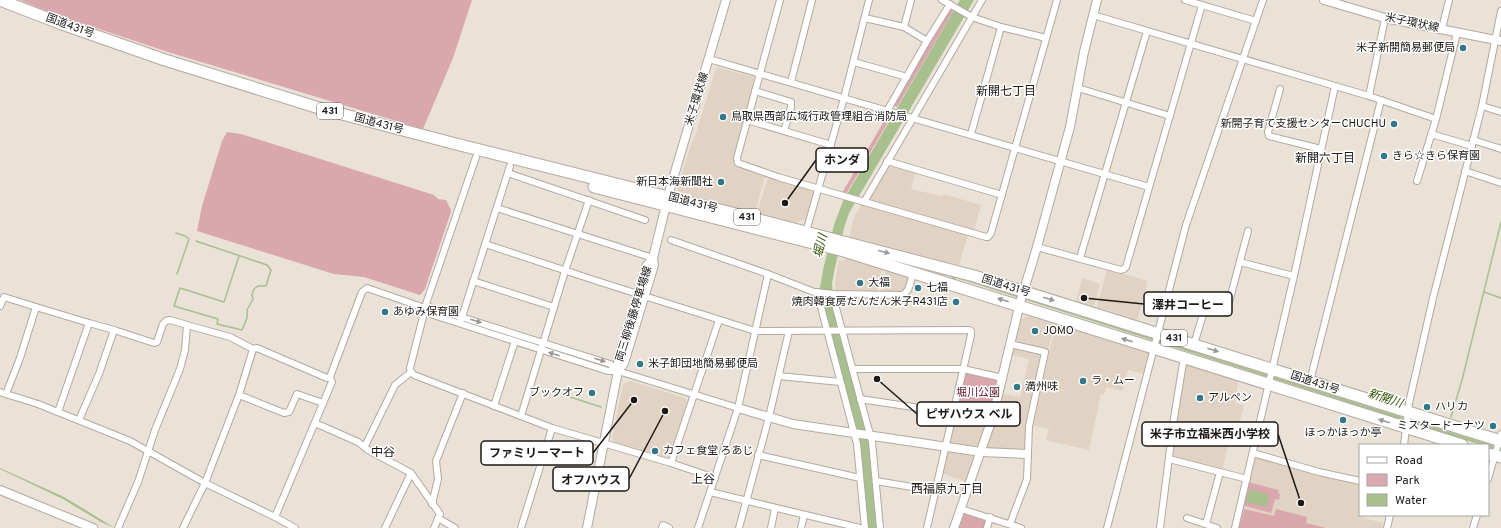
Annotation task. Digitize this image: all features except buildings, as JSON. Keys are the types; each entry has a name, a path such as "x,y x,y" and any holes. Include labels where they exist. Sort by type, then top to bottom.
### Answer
{"highway":[{"name":"国道431号","path":"0,0 62,24 165,60 319,108 667,201 825,241 913,272 1154,346 1184,357 1459,444"},
{"name":"国道431号","path":"0,8 165,67 247,93 324,116 476,157 509,169 667,201 806,232 825,241"},
{"name":"国道431号","path":"845,247 969,274 1408,413 1500,440"}],"street":[{"name":"米子環状線","path":"667,201 726,0"},
{"path":"780,0 737,158 738,163 817,189 986,237 992,233 1057,1 1050,0"},
{"path":"791,82 812,0"},
{"path":"806,232 854,62 869,0"},
{"path":"904,27 911,0"},
{"path":"942,0 970,16 1046,38"},
{"path":"861,201 888,161 910,118 970,16 982,0"},
{"path":"954,528 993,416 1019,304 1037,247 1070,127 1084,52 1097,0"},
{"path":"1185,0 1256,21"},
{"path":"1107,528 1126,462 1157,334 1186,225 1263,0"},
{"name":"米子環状線","path":"1324,0 1347,3 1386,18 1498,40"},
{"path":"1442,29 1449,0"},
{"path":"1037,247 1120,270 1126,267 1202,5"},
{"path":"889,111 927,41 952,6"},
{"path":"1404,444 1409,403 1433,298 1498,40 1501,11"},
{"path":"1093,15 1369,96 1436,119"},
{"path":"865,18 904,27 927,41"},
{"path":"1369,96 1386,18"},
{"path":"971,134 1001,26"},
{"path":"1080,258 1147,31"},
{"path":"1417,181 1436,119 1457,33"},
{"path":"709,59 1149,186"},
{"path":"854,62 907,77"},
{"path":"1235,528 1294,276 1320,149 1335,86"},
{"path":"1078,88 1170,116"},
{"path":"1280,88 1268,132 1269,136 1320,149"},
{"path":"755,91 791,102 784,131"},
{"path":"1310,381 1381,100"},
{"path":"1482,106 1501,112"},
{"path":"747,120 831,144"},
{"path":"1431,134 1501,149"},
{"path":"411,372 410,368 425,309 476,157"},
{"path":"888,161 1002,195"},
{"path":"460,323 509,169 645,220"},
{"path":"1465,171 1501,183"},
{"path":"521,416 565,271 589,200"},
{"name":"両三柳後藤停車場線","path":"587,528 618,370 618,360 641,295 647,265 653,258 667,201"},
{"path":"497,208 653,258"},
{"path":"1194,344 1205,308 1210,306 1224,309 1228,306 1248,231"},
{"path":"671,240 818,292 834,294 904,295 907,292 913,272"},
{"path":"485,244 755,331 969,330 971,333 927,528"},
{"path":"1240,262 1294,276"},
{"path":"698,528 738,408 768,274"},
{"path":"473,282 554,307"},
{"path":"275,517 332,382 330,377 362,292 367,288 460,323 514,341 608,371 618,370"},
{"path":"818,292 826,330 857,444 865,528"},
{"path":"834,294 836,308 870,436 880,528"},
{"path":"0,306 2,296 114,330 154,344 157,342 163,324 166,321 187,325 230,337 327,378 330,377"},
{"path":"36,306 20,358 3,393 38,404 130,441 205,483 295,528"},
{"path":"425,309 462,317 610,364 618,370 793,424 981,452 1027,454"},
{"path":"671,463 719,320"},
{"path":"58,412 89,323"},
{"path":"118,528 138,482 155,430 180,369 185,350 187,325"},
{"path":"79,420 99,374 114,330"},
{"path":"739,528 769,417 789,331"},
{"path":"494,406 514,341"},
{"path":"1010,344 1045,352 1029,426 1027,479 1010,524"},
{"path":"183,528 205,483 239,395 254,348"},
{"path":"1160,528 1184,357"},
{"path":"852,369 963,369 1003,378"},
{"path":"411,372 552,428 671,463 715,478"},
{"path":"365,446 395,386 411,372"},
{"path":"779,376 840,382"},
{"path":"432,504 438,479 436,461 463,393"},
{"path":"239,395 284,412 289,412 297,394 323,403"},
{"path":"860,399 953,413"},
{"path":"315,423 358,442 365,446 368,450 411,473 440,514 434,528"},
{"path":"521,528 552,428"},
{"path":"1489,476 1500,440"},
{"path":"1253,453 1319,472 1359,481"},
{"path":"758,455 860,478"},
{"path":"1169,459 1246,479"},
{"path":"1206,524 1220,472"},
{"path":"385,528 411,473"},
{"path":"876,481 936,491"},
{"path":"0,490 93,528"},
{"path":"710,492 860,528"},
{"path":"771,528 775,508"},
{"path":"961,509 1021,528"},
{"path":"801,528 804,515"},
{"path":"1387,528 1390,516"},
{"path":"1473,528 1477,516"},
{"path":"987,528 990,517"},
{"path":"438,518 455,528"},
{"path":"1187,518 1217,528"},
{"path":"662,528 663,526 669,528"}],"shaded area":[{"name":"鳥取県西部広域行政管理組合消防局","path":"717,67 753,77 755,81 733,164 765,176 755,213 681,194 677,188"},
{"path":"891,165 916,172 911,189 941,196 943,194 981,205 974,231 871,202 869,198 888,166"},
{"path":"768,177 812,190 813,193 806,219 794,223 757,213"},
{"path":"862,204 968,235 959,265 849,237 854,217"},
{"path":"845,257 882,269 876,293 835,291 839,260 844,261"},
{"path":"1107,269 1148,281 1137,320 1097,307"},
{"path":"886,270 905,276 909,279 905,291 902,293 880,293"},
{"path":"1082,278 1100,284 1094,306 1076,301"},
{"name":"JOMO","path":"1030,315 1055,323 1048,349 1017,342 1016,339 1020,320"},
{"name":"ラ・ムー","path":"1056,324 1150,354 1145,374 1128,370 1123,391 1106,387 1104,395 1101,394 1089,450 1046,440 1049,429 1032,425"},
{"path":"1016,347 1040,353 1042,356 1026,428 1025,448 1022,451 988,450 986,447 1003,394 1020,397 1029,359 1012,355 1013,349"},
{"path":"1184,364 1238,381 1235,403 1244,405 1234,446 1228,444 1222,471 1172,458"},
{"path":"630,381 685,398 687,403 670,455 666,457 615,443 612,439 623,384"},
{"path":"954,422 985,428 978,446 951,444 949,442"},
{"path":"949,451 973,455 975,457 966,482 942,473 946,453"},
{"path":"1254,456 1359,484 1359,516 1383,523 1382,528 1236,528"}],"green space":[{"path":"20,0 472,0 453,58 423,129 168,52 51,13"},
{"path":"949,10 954,10 897,107 893,105"},
{"path":"887,116 891,117 846,194 842,193"},
{"path":"227,132 241,134 434,195 438,199 446,200 451,212 425,289 420,295 364,277 334,274 197,231 202,206 222,141"},
{"name":"堀川公園","path":"968,373 996,380 997,382 985,427 954,421 965,375"},
{"path":"1248,482 1279,490 1279,500 1275,499 1271,513 1242,505"},
{"path":"1244,509 1274,516 1276,509 1307,517 1306,523 1326,528 1239,528"},
{"path":"965,513 985,518 986,521 984,528 958,528 962,514"}],"water":[{"path":"960,0 974,0 849,213 844,228 832,283 833,297 845,354 870,442 878,528 867,528 860,442 857,440 819,294 823,270 834,225 843,201"},
{"path":"926,269 961,278 1488,444 1478,444 960,279 950,279 953,277"},
{"path":"1489,444 1501,448 1501,451 1489,447"},
{"path":"0,468 64,497 115,528 101,522 63,499"},
{"path":"1250,489 1269,495 1266,507 1246,502"}],"waterway":[{"path":"1451,417 1462,380 1501,222"},
{"path":"176,233 189,239 177,274"},
{"path":"196,241 267,265 271,270 266,286 258,286 254,289 252,295 253,299 247,310 247,318 242,330 217,324 218,319 174,306 180,288 224,302 239,256"},
{"path":"1484,292 1501,298"},
{"path":"564,395 601,407"}],"place":[{"name":"米子新開簡易郵便局","path":"1463,48"},
{"name":"鳥取県西部広域行政管理組合消防局","path":"723,117"},
{"name":"新開子育て支援センターCHUCHU","path":"1394,124"},
{"name":"きら☆きら保育園","path":"1384,156"},
{"name":"新日本海新聞社","path":"721,182"},
{"name":"ホンダ","path":"785,203"},
{"name":"大福","path":"860,283"},
{"name":"七福","path":"918,288"},
{"name":"澤井コーヒー","path":"1084,298"},
{"name":"焼肉韓食房だんだん米子R431店","path":"956,302"},
{"name":"あゆみ保育園","path":"385,312"},
{"name":"JOMO","path":"1035,331"},
{"name":"米子卸団地簡易郵便局","path":"640,364"},
{"name":"ピザハウス ベル","path":"877,379"},
{"name":"ラ・ムー","path":"1083,381"},
{"name":"満州味","path":"1017,387"},
{"name":"ブックオフ","path":"592,393"},
{"name":"アルペン","path":"1200,398"},
{"name":"ファミリーマート","path":"634,400"},
{"name":"ハリカ","path":"1427,407"},
{"name":"オフハウス","path":"665,411"},
{"name":"ほっかほっか亭","path":"1343,420"},
{"name":"ミスタードーナツ","path":"1493,426"},
{"name":"カフェ食堂 ろあじ","path":"655,451"},
{"name":"米子市立福米西小学校","path":"1301,503"}],"district":[{"name":"新開七丁目","path":"1006,92"},
{"name":"新開六丁目","path":"1325,159"},
{"name":"中谷","path":"383,453"},
{"name":"上谷","path":"703,480"},
{"name":"西福原九丁目","path":"947,490"}],"water label":[{"name":"堀川","path":"821,246"},
{"name":"新開川","path":"1385,399"}]}
